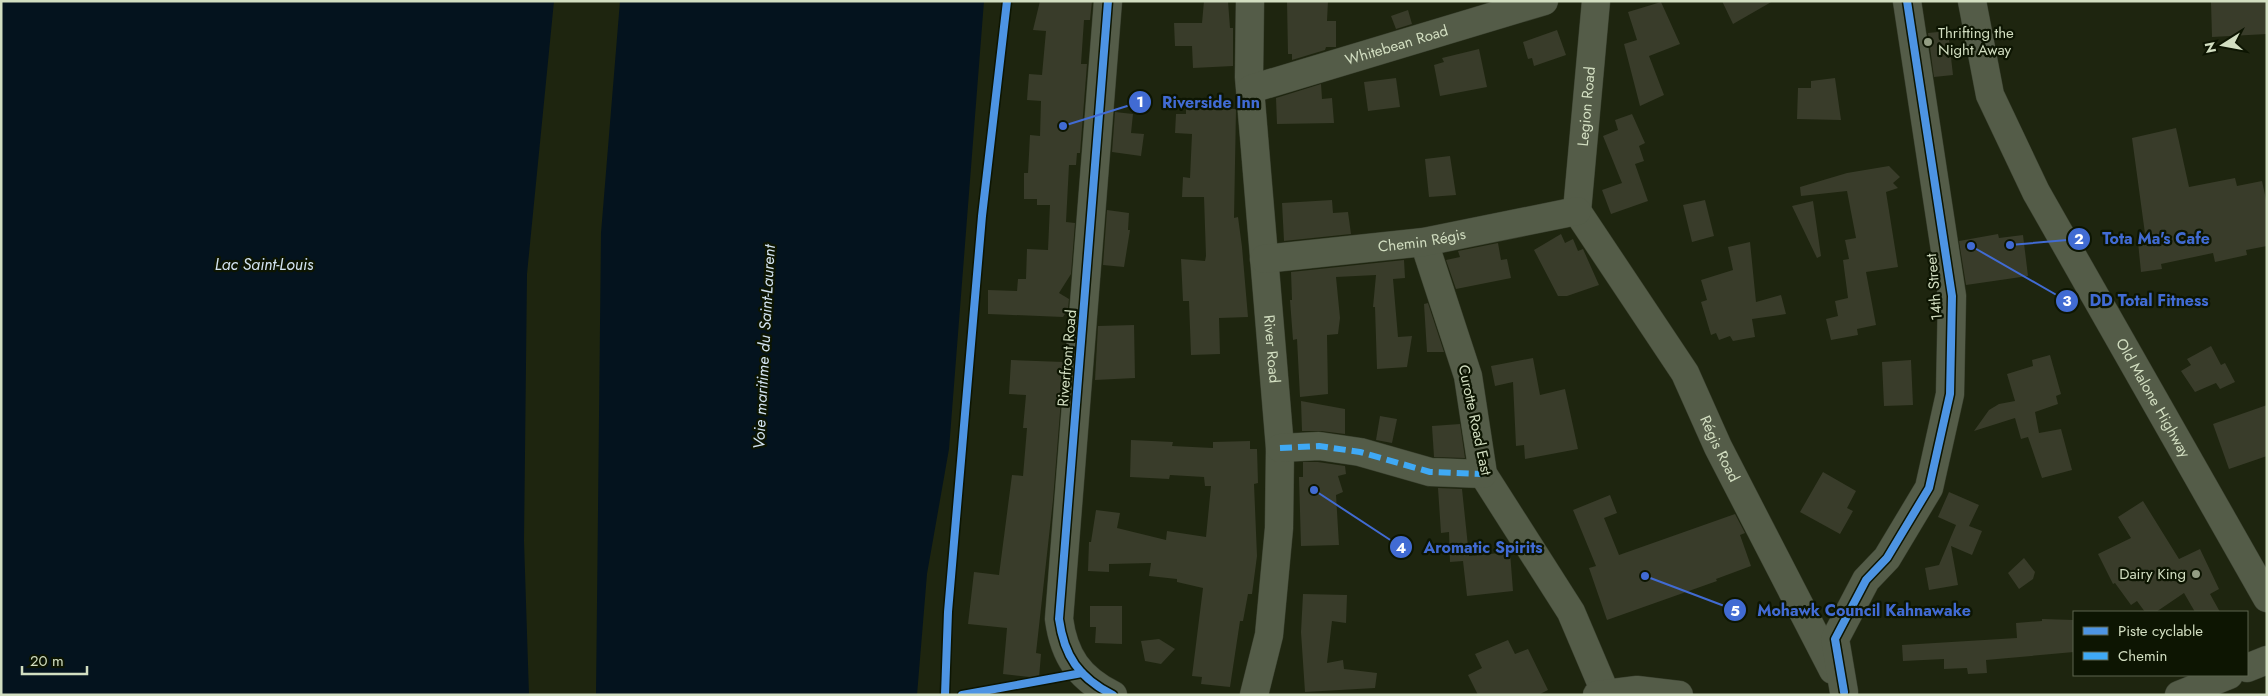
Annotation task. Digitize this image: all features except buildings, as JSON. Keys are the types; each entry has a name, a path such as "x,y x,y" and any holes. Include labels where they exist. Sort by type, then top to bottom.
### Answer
{"street":[{"name":"Riverfront Road","path":"1108,1 1059,619 1062,638 1072,662 1094,685 1113,695"},
{"name":"River Road","path":"1250,1 1249,77 1252,90 1280,448 1279,528 1269,635 1254,695"},
{"name":"Whitebean Road","path":"1252,90 1544,1"},
{"name":"Legion Road","path":"1577,211 1596,1"},
{"name":"14th Street","path":"1844,693 1835,639 1866,580 1887,558 1929,488 1950,394 1952,296 1907,1"},
{"name":"Old Malone Highway","path":"1972,1 1990,94 2036,192 2259,565 2267,598"},
{"name":"Chemin Régis","path":"1264,259 1424,242 1577,211"},
{"name":"Régis Road","path":"1577,211 1685,373 1718,447 1844,693"},
{"name":"Curotte Road East","path":"1424,242 1468,376 1483,474 1571,612 1601,693"},
{"path":"1280,448 1319,446 1360,452 1430,472 1483,474"},
{"path":"2248,668 2267,660"},
{"path":"2179,695 2226,676"},
{"path":"1601,693 1637,690 1679,695"}],"water":[{"name":"Lac Saint-Louis","path":"1,1 554,1 527,274 524,541 529,695 1,695"},
{"name":"Voie maritime du Saint-Laurent","path":"620,1 984,1 949,449 927,574 917,695 596,695 601,233"}],"marked path":[{"path":"1280,448 1319,446 1360,452 1430,472 1483,474"}],"cycle path":[{"path":"945,695 948,612 982,216 1007,1"},
{"path":"1108,1 1059,619 1065,644 1075,664 1091,681 1113,695"},
{"path":"1844,692 1835,639 1866,580 1887,558 1929,488 1950,394 1952,296 1907,1"},
{"path":"962,695 1082,673"}],"place":[{"name":"Thrifting the Night Away","path":"1928,42"},
{"name":"Riverside Inn","path":"1063,126"},
{"name":"Tota Ma's Cafe","path":"2010,245"},
{"name":"DD Total Fitness","path":"1971,246"},
{"name":"Aromatic Spirits","path":"1314,490"},
{"name":"Dairy King","path":"2196,574"},
{"name":"Mohawk Council Kahnawake","path":"1645,576"}]}
